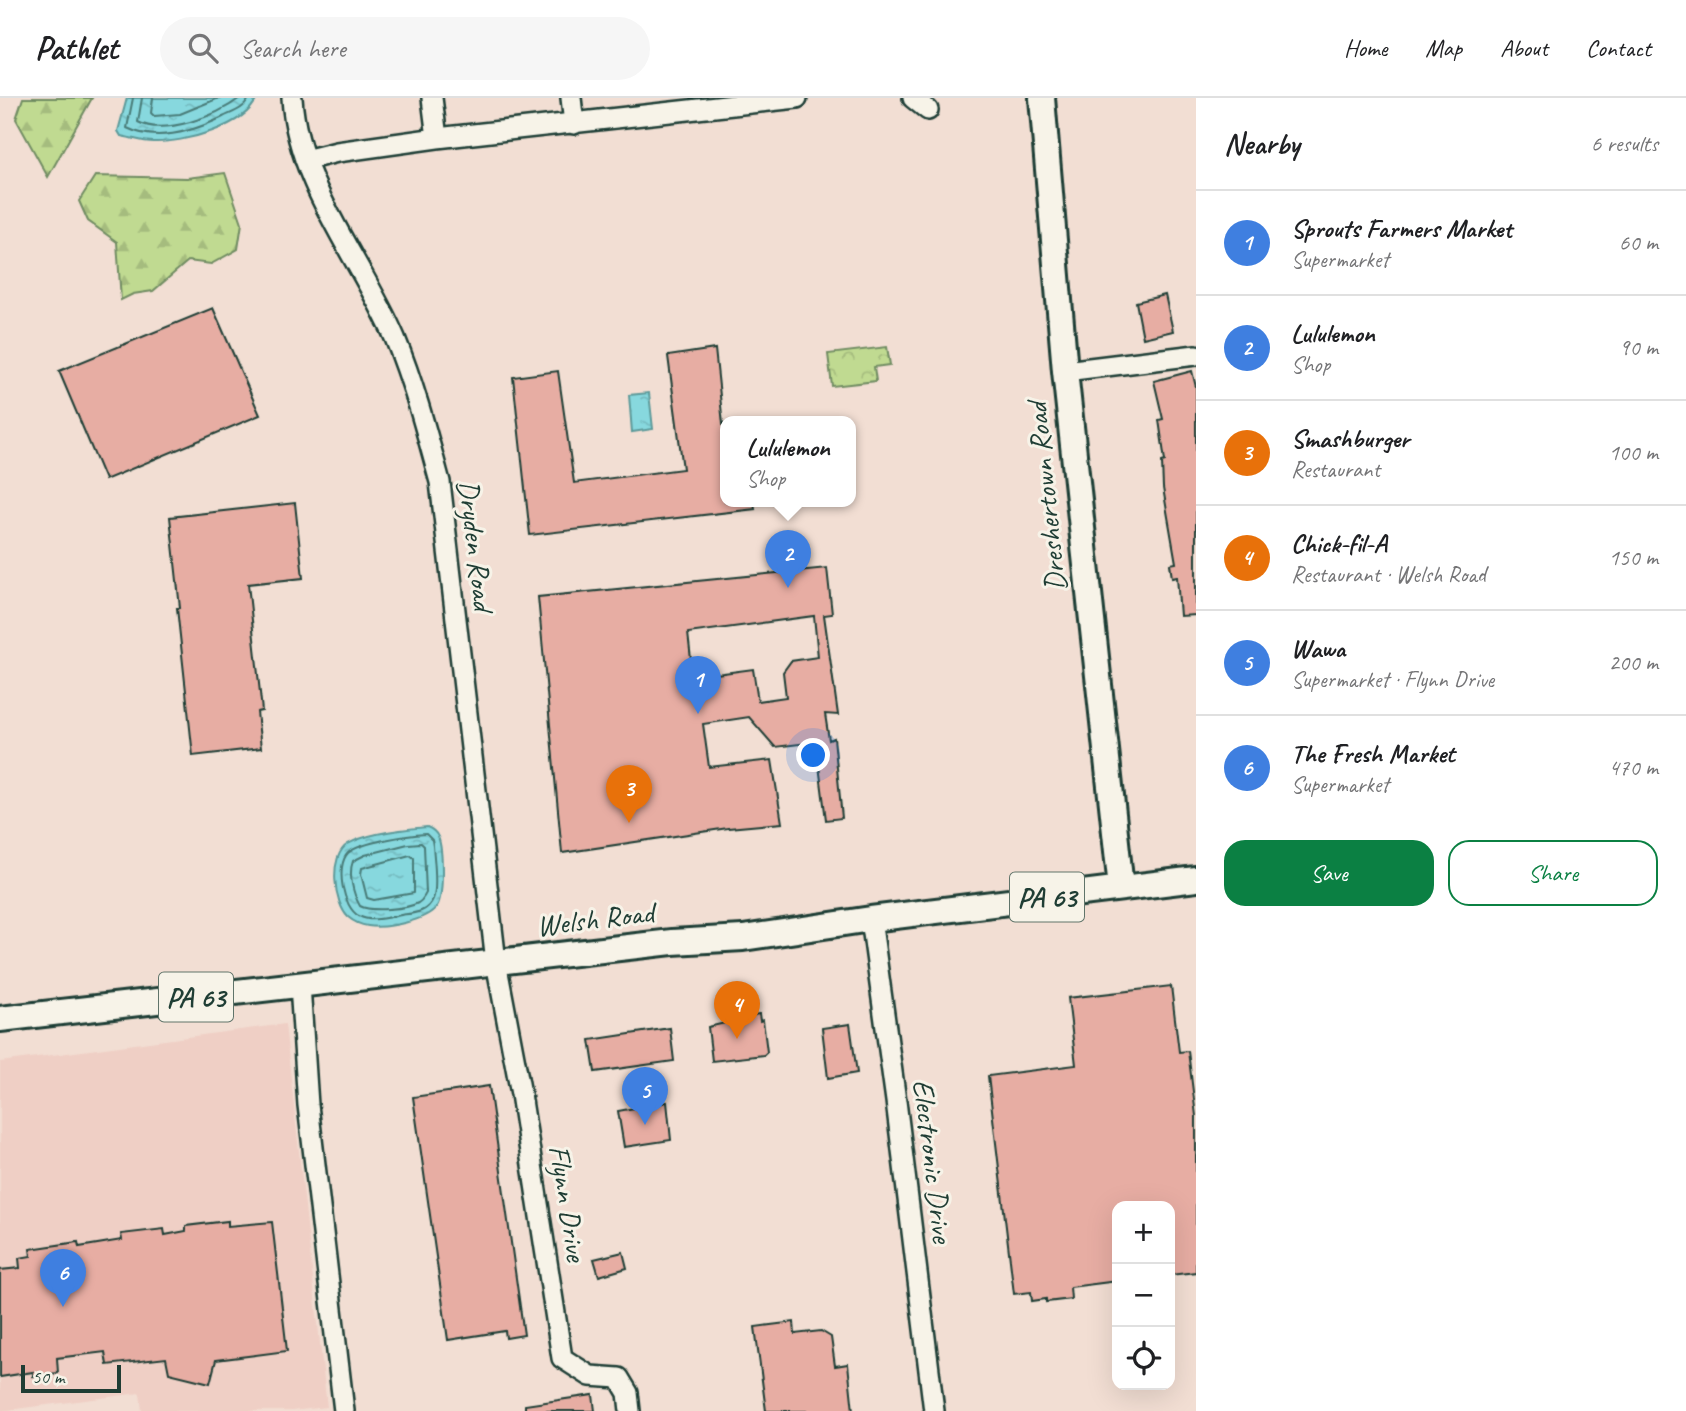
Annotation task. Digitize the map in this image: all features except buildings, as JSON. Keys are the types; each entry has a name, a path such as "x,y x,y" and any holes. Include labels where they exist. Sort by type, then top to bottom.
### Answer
{"main road":[{"name":"Dreshertown Road","path":"1042,98 1065,371 1121,888"},
{"name":"Welsh Road","path":"0,1019 672,942 743,938 871,919 1196,879"}],"street":[{"name":"Dryden Road","path":"292,98 305,160 335,224 395,338 421,411 440,482 496,962"},
{"path":"432,98 437,138"},
{"path":"571,98 574,124"},
{"path":"305,160 337,152 437,138 574,124 712,103 797,98"},
{"path":"1065,371 1196,355"},
{"name":"Electronic Drive","path":"871,919 934,1411"},
{"name":"Flynn Drive","path":"496,962 521,1094 562,1358 590,1376 619,1378 628,1393 630,1411"},
{"path":"300,985 308,1105 344,1411"}],"shaded area":[{"path":"285,1024 327,1407 291,1411 142,1411 140,1393 0,1411 0,1062"}],"green space":[{"path":"23,98 92,98 48,177 16,119"},
{"path":"225,173 242,223 238,249 211,264 188,261 153,291 133,294 121,300 117,242 88,221 79,201 95,176 187,178"},
{"path":"887,347 890,365 874,367 876,381 832,386 828,354"}],"water":[{"path":"127,98 257,98 240,117 227,125 181,140 154,142 121,136 118,131"},
{"path":"649,393 653,429 632,432 629,395"},
{"path":"427,827 434,831 440,843 442,883 437,906 415,920 385,926 363,925 348,917 339,901 335,880 342,850 356,840 375,834"}],"place":[{"name":"Lululemon","path":"788,588"},
{"name":"Sprouts Farmers Market","path":"698,714"},
{"name":"Smashburger","path":"629,823"},
{"name":"Chick-fil-A","path":"737,1039"},
{"name":"Wawa","path":"645,1125"},
{"name":"The Fresh Market","path":"63,1307"}]}
